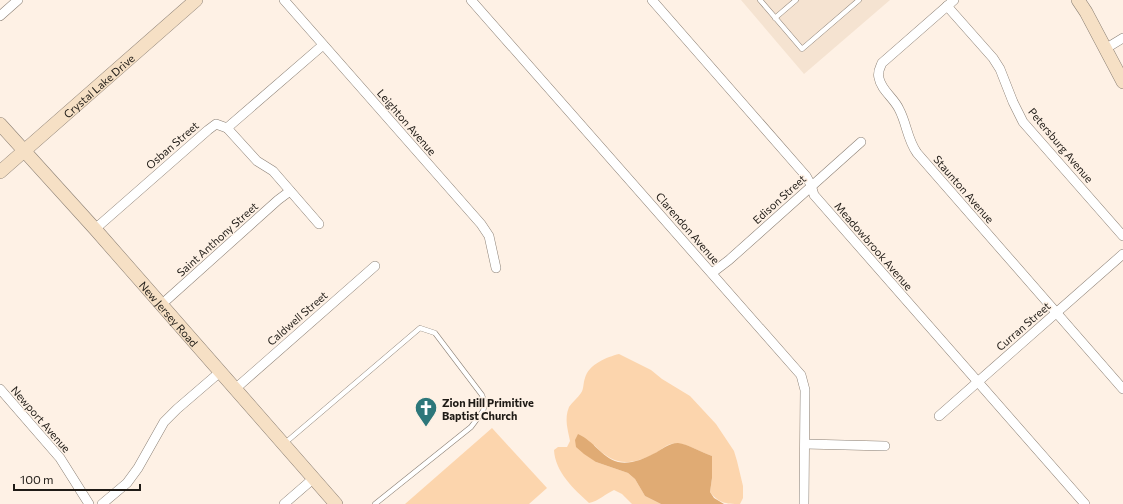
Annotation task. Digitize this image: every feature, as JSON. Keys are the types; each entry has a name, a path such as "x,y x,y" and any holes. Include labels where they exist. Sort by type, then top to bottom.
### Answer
{"street":[{"path":"0,16 18,0"},
{"name":"Crystal Lake Drive","path":"0,172 196,0"},
{"name":"Leighton Avenue","path":"284,0 481,224 489,236 496,268"},
{"name":"Clarendon Avenue","path":"471,0 801,376 805,390 804,504"},
{"name":"Meadowbrook Avenue","path":"652,0 806,176 812,185 814,195 1085,504"},
{"path":"1078,0 1086,12 1123,82"},
{"name":"Petersburg Avenue","path":"951,3 1000,69 1013,102 1023,122 1123,236"},
{"name":"Staunton Avenue","path":"951,3 882,63 878,70 878,76 881,84 894,99 900,109 908,137 917,153 1123,389"},
{"path":"1105,49 1123,38"},
{"path":"319,224 273,171 257,161 227,128 324,45"},
{"name":"New Jersey Road","path":"0,124 95,229 336,504"},
{"name":"Osban Street","path":"95,229 216,124 227,128"},
{"name":"Edison Street","path":"712,273 729,260 861,142"},
{"name":"Saint Anthony Street","path":"161,304 278,200 290,192"},
{"name":"Curran Street","path":"939,416 1123,254"},
{"name":"Caldwell Street","path":"235,389 375,266"},
{"path":"102,504 127,483 138,468 164,422 220,372"},
{"name":"Newport Avenue","path":"0,390 60,458 89,504"},
{"path":"805,444 885,446"},
{"path":"284,504 314,478"}],"lane":[{"path":"760,0 802,49 859,0"},
{"path":"775,18 796,0"},
{"path":"284,444 420,328 435,333 482,395 485,404 483,411 478,419 462,435 375,504"}],"shaded area":[{"path":"741,0 890,0 804,74"},
{"path":"619,354 651,370 662,379 690,396 716,424 734,451 737,461 743,486 743,498 740,504 730,504 719,501 710,492 712,478 712,456 692,447 676,443 669,445 643,459 628,462 621,462 608,457 594,445 596,462 628,473 635,479 645,496 661,504 632,504 622,494 614,490 596,501 589,503 566,480 558,466 554,450 558,447 567,447 570,441 567,429 569,407 580,395 585,378 590,369 604,359"},
{"path":"492,428 547,488 529,504 405,504"},
{"path":"578,434 584,437 612,460 622,463 641,460 674,443 686,445 712,456 712,478 710,492 714,498 724,504 661,504 645,496 635,479 628,473 596,462 584,454 576,447 575,440"}],"place":[{"name":"Zion Hill Primitive Baptist Church","path":"426,428"}]}
